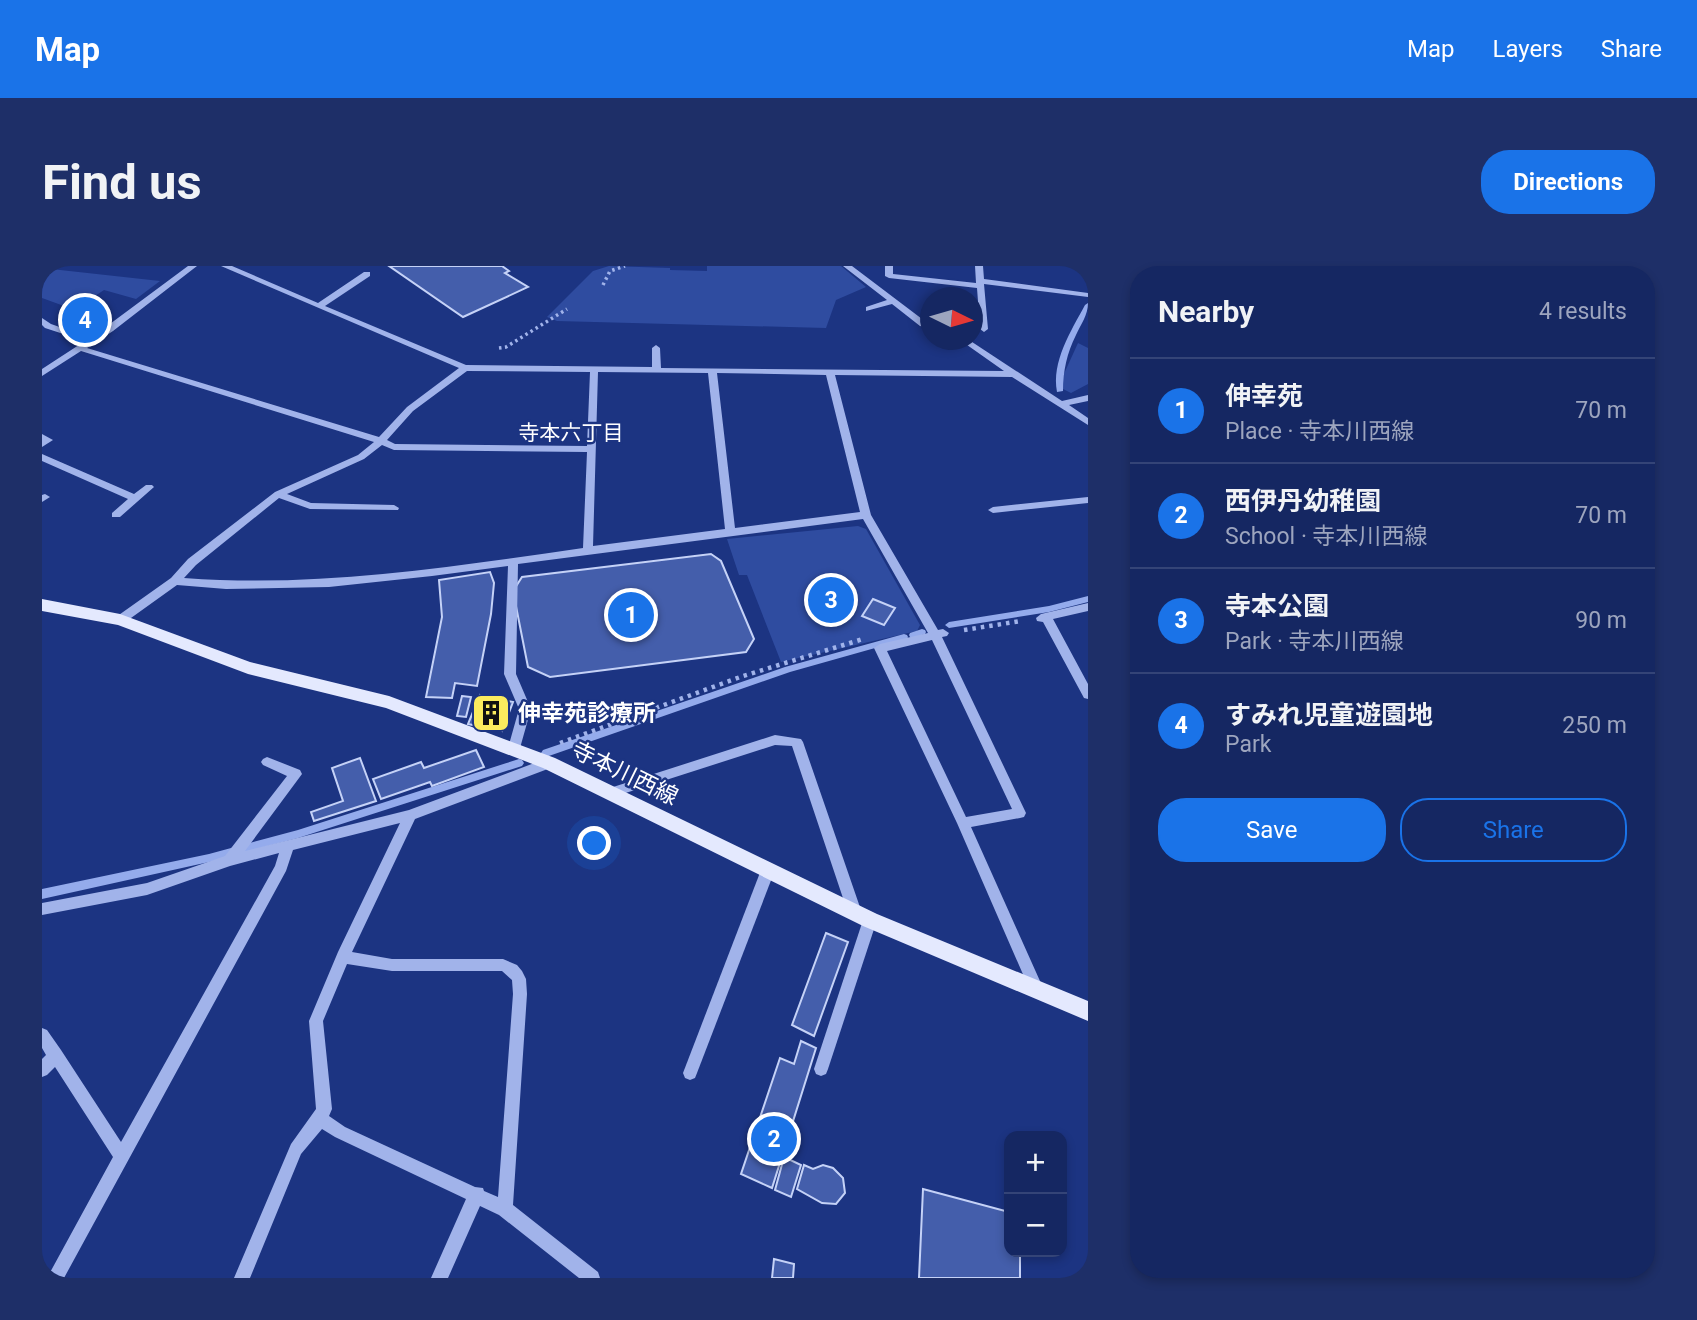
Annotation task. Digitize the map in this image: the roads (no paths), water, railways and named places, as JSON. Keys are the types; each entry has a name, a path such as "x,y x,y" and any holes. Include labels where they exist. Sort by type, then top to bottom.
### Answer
{"main road":[{"name":"寺本川西線","path":"42,605 120,620 248,668 389,702 522,751 863,917 1088,1012"}],"street":[{"path":"42,373 82,349 193,266"},
{"path":"225,266 465,368 1014,374"},
{"path":"847,266 920,322"},
{"path":"889,266 889,276"},
{"path":"979,266 984,329"},
{"path":"319,306 367,274"},
{"path":"858,274 980,283 1088,295"},
{"path":"869,309 893,302"},
{"path":"42,320 48,326 92,341"},
{"path":"656,348 657,371"},
{"path":"82,349 363,434 394,447 591,449"},
{"path":"979,350 1088,422"},
{"path":"120,620 175,580 192,562 278,494 361,457 380,442 410,409 465,368"},
{"path":"588,551 594,370"},
{"path":"712,371 730,532"},
{"path":"830,373 866,515 939,634 1020,813 963,823"},
{"path":"1063,404 1088,398"},
{"path":"42,437 48,440 42,444"},
{"path":"42,457 134,498"},
{"path":"116,515 149,487"},
{"path":"278,494 310,506 394,508"},
{"path":"993,510 1088,500"},
{"path":"175,580 220,586 421,575 866,515"},
{"path":"513,562 510,674 525,709 522,751"},
{"path":"1088,607 1043,617 1088,695"},
{"path":"939,634 880,648 963,823 1037,990"},
{"path":"610,793 775,740 797,742 863,917 821,1069"},
{"path":"230,860 296,774 267,762"},
{"path":"42,909 147,888 230,860 410,815 549,762"},
{"path":"242,1278 296,1149 320,1119 324,1109 316,1021 410,815"},
{"path":"55,1278 281,867 287,847"},
{"path":"690,1073 768,870"},
{"path":"343,957 392,965 503,965 515,970 520,979 520,994 505,1209"},
{"path":"42,1035 122,1157"},
{"path":"42,1070 56,1055"},
{"path":"320,1119 340,1132 505,1209 592,1278"},
{"path":"439,1278 477,1194"}],"waterway":[{"path":"1059,391 1064,357 1088,305"},
{"path":"949,625 1049,609 1088,599"},
{"path":"913,635 922,632"},
{"path":"546,753 788,669 904,637"},
{"path":"42,894 209,858 298,834 519,763"}],"place":[{"name":"すみれ児童遊園地","path":"85,320"},
{"name":"寺本公園","path":"831,600"},
{"name":"伸幸苑","path":"631,615"},
{"name":"伸幸苑診療所","path":"491,713"},
{"name":"西伊丹幼稚園","path":"774,1139"}],"district":[{"name":"寺本六丁目","path":"571,433"}]}
